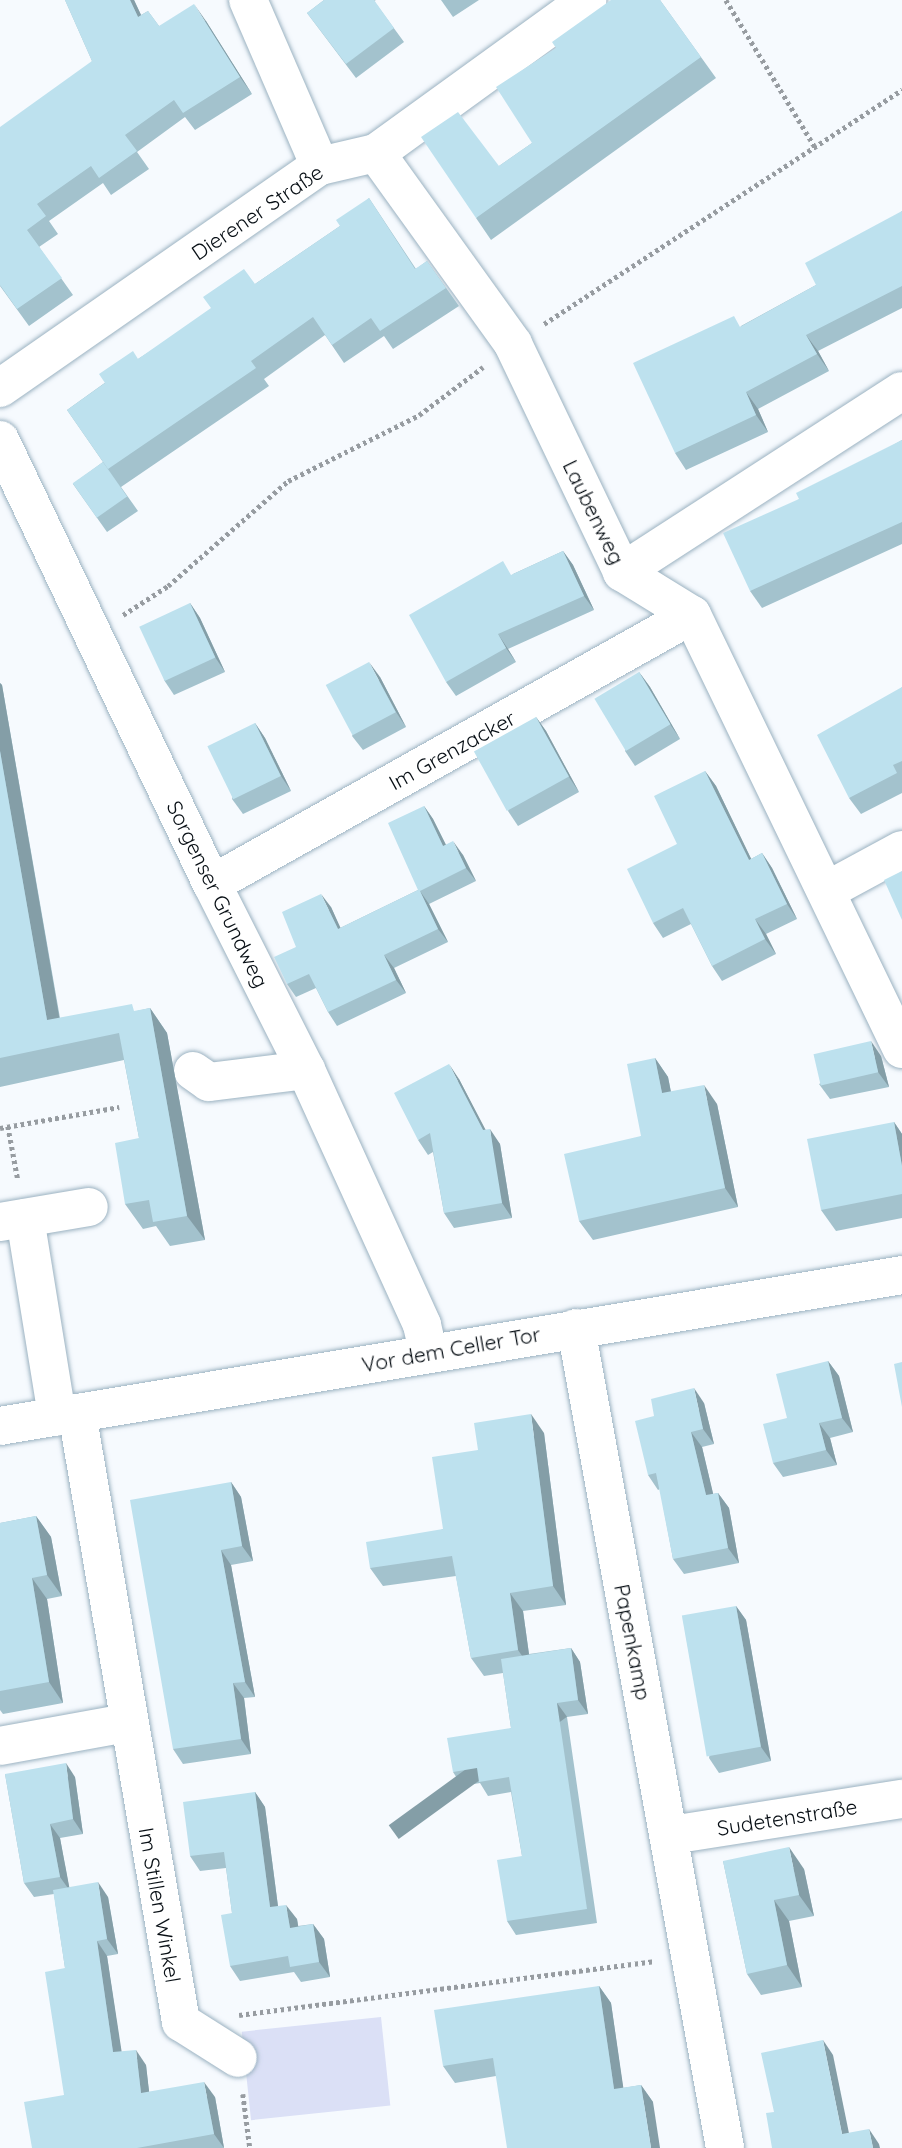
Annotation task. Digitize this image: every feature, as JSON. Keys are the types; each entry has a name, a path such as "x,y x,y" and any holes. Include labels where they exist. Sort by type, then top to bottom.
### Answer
{"street":[{"path":"248,0 320,166"},
{"name":"Dierener Straße","path":"0,388 320,166 376,153 587,0"},
{"name":"Laubenweg","path":"376,153 513,344 622,572 692,615"},
{"path":"622,572 902,391"},
{"name":"Sorgenser Grundweg","path":"0,440 212,884 306,1070 422,1325 428,1352"},
{"path":"692,615 828,890 902,1049"},
{"name":"Im Grenzacker","path":"212,884 692,615"},
{"path":"828,890 902,850"},
{"path":"193,1071 209,1082 306,1070"},
{"path":"12,1220 89,1207"},
{"name":"Im Stillen Winkel","path":"12,1220 67,1415 127,1723 181,2022"},
{"name":"Vor dem Celler Tor","path":"0,1426 428,1352 902,1275"},
{"name":"Papenkamp","path":"576,1328 671,1835 724,2148"},
{"path":"0,1746 127,1723"},
{"name":"Sudetenstraße","path":"671,1835 902,1799"},
{"path":"181,2022 238,2058"}],"path":[{"path":"726,0 814,147"},
{"path":"0,1128 119,1107"},
{"path":"8,1126 12,1220"},
{"path":"181,2022 690,1957"},
{"path":"238,2058 250,2148"}],"shaded area":[{"path":"381,2017 390,2106 251,2120 242,2032"}],"building":[{"path":"65,0 130,0 138,17 148,11 159,26 194,4 240,77 183,113 174,100 125,135 137,151 99,178 91,166 37,204 46,216 27,230 62,278 17,309 0,285 0,127 92,61"},
{"path":"324,0 374,0 394,28 346,64 307,13"},
{"path":"611,0 660,0 701,57 476,218 421,137 458,112 499,166 532,143 496,87 556,48 552,42"},
{"path":"369,198 415,269 427,261 446,288 380,331 371,318 332,345 313,317 251,361 256,368 108,469 67,410 105,383 99,374 133,351 138,359 211,308 203,297 244,269 255,284 340,226 336,220"},
{"path":"902,211 902,286 806,335 817,354 746,392 756,415 675,453 633,363 734,316 740,327 816,285 805,263"},
{"path":"902,440 902,522 750,591 723,533 799,499 796,493"},
{"path":"103,462 127,496 97,518 73,483"},
{"path":"563,551 584,596 498,634 506,648 446,682 409,615 503,561 511,575"},
{"path":"190,603 215,657 165,681 139,627"},
{"path":"369,662 396,712 352,735 326,685"},
{"path":"639,672 670,724 626,751 594,699"},
{"path":"902,687 902,761 893,765 897,773 849,798 817,735"},
{"path":"536,717 569,776 507,811 474,751"},
{"path":"255,723 281,776 233,799 207,746"},
{"path":"0,751 47,1020 132,1004 134,1011 150,1008 187,1216 153,1222 149,1200 125,1204 115,1143 139,1138 119,1033 0,1058"},
{"path":"705,771 749,860 762,853 787,904 755,919 765,939 712,966 683,908 653,923 627,869 677,844 654,796"},
{"path":"424,806 443,846 453,841 466,868 420,891 438,929 384,955 396,980 328,1012 309,974 287,984 274,957 296,947 282,912 321,894 338,929 418,890 388,823"},
{"path":"902,871 902,920 884,880"},
{"path":"871,1041 878,1072 821,1085 814,1054"},
{"path":"655,1058 662,1093 704,1085 725,1188 579,1221 564,1154 641,1136 627,1064"},
{"path":"449,1064 483,1130 490,1129 502,1203 444,1213 430,1133 418,1140 394,1093"},
{"path":"894,1122 902,1166 902,1194 821,1210 807,1139"},
{"path":"828,1361 842,1418 819,1423 826,1450 773,1463 763,1424 787,1418 776,1374"},
{"path":"902,1362 902,1407 894,1364"},
{"path":"694,1388 703,1429 691,1432 706,1495 718,1493 728,1548 673,1559 656,1473 648,1475 635,1421 654,1416 651,1399"},
{"path":"531,1414 553,1586 510,1593 518,1650 471,1658 452,1556 370,1568 366,1542 443,1529 432,1457 478,1450 474,1423"},
{"path":"231,1482 242,1546 221,1550 245,1682 233,1683 241,1739 173,1749 130,1500"},
{"path":"36,1516 47,1575 32,1578 49,1682 0,1691 0,1523"},
{"path":"736,1606 761,1747 707,1756 682,1616"},
{"path":"571,1648 578,1700 557,1703 587,1909 507,1921 497,1860 522,1856 509,1777 479,1782 477,1768 453,1772 447,1738 511,1728 501,1659"},
{"path":"66,1763 73,1819 50,1824 60,1877 24,1883 5,1774"},
{"path":"255,1792 270,1907 286,1905 290,1928 313,1924 319,1962 290,1967 288,1956 230,1966 221,1915 232,1913 224,1852 190,1856 183,1802"},
{"path":"789,1847 799,1895 774,1900 787,1965 747,1974 723,1861"},
{"path":"98,1882 107,1939 97,1941 113,2052 136,2050 141,2093 204,2082 214,2134 137,2148 32,2148 24,2102 64,2095 45,1972 65,1968 53,1890"},
{"path":"599,1986 614,2089 641,2085 651,2148 507,2148 493,2058 443,2066 434,2010"},
{"path":"823,2040 842,2134 869,2129 873,2148 772,2148 766,2113 774,2112 761,2053"}]}
